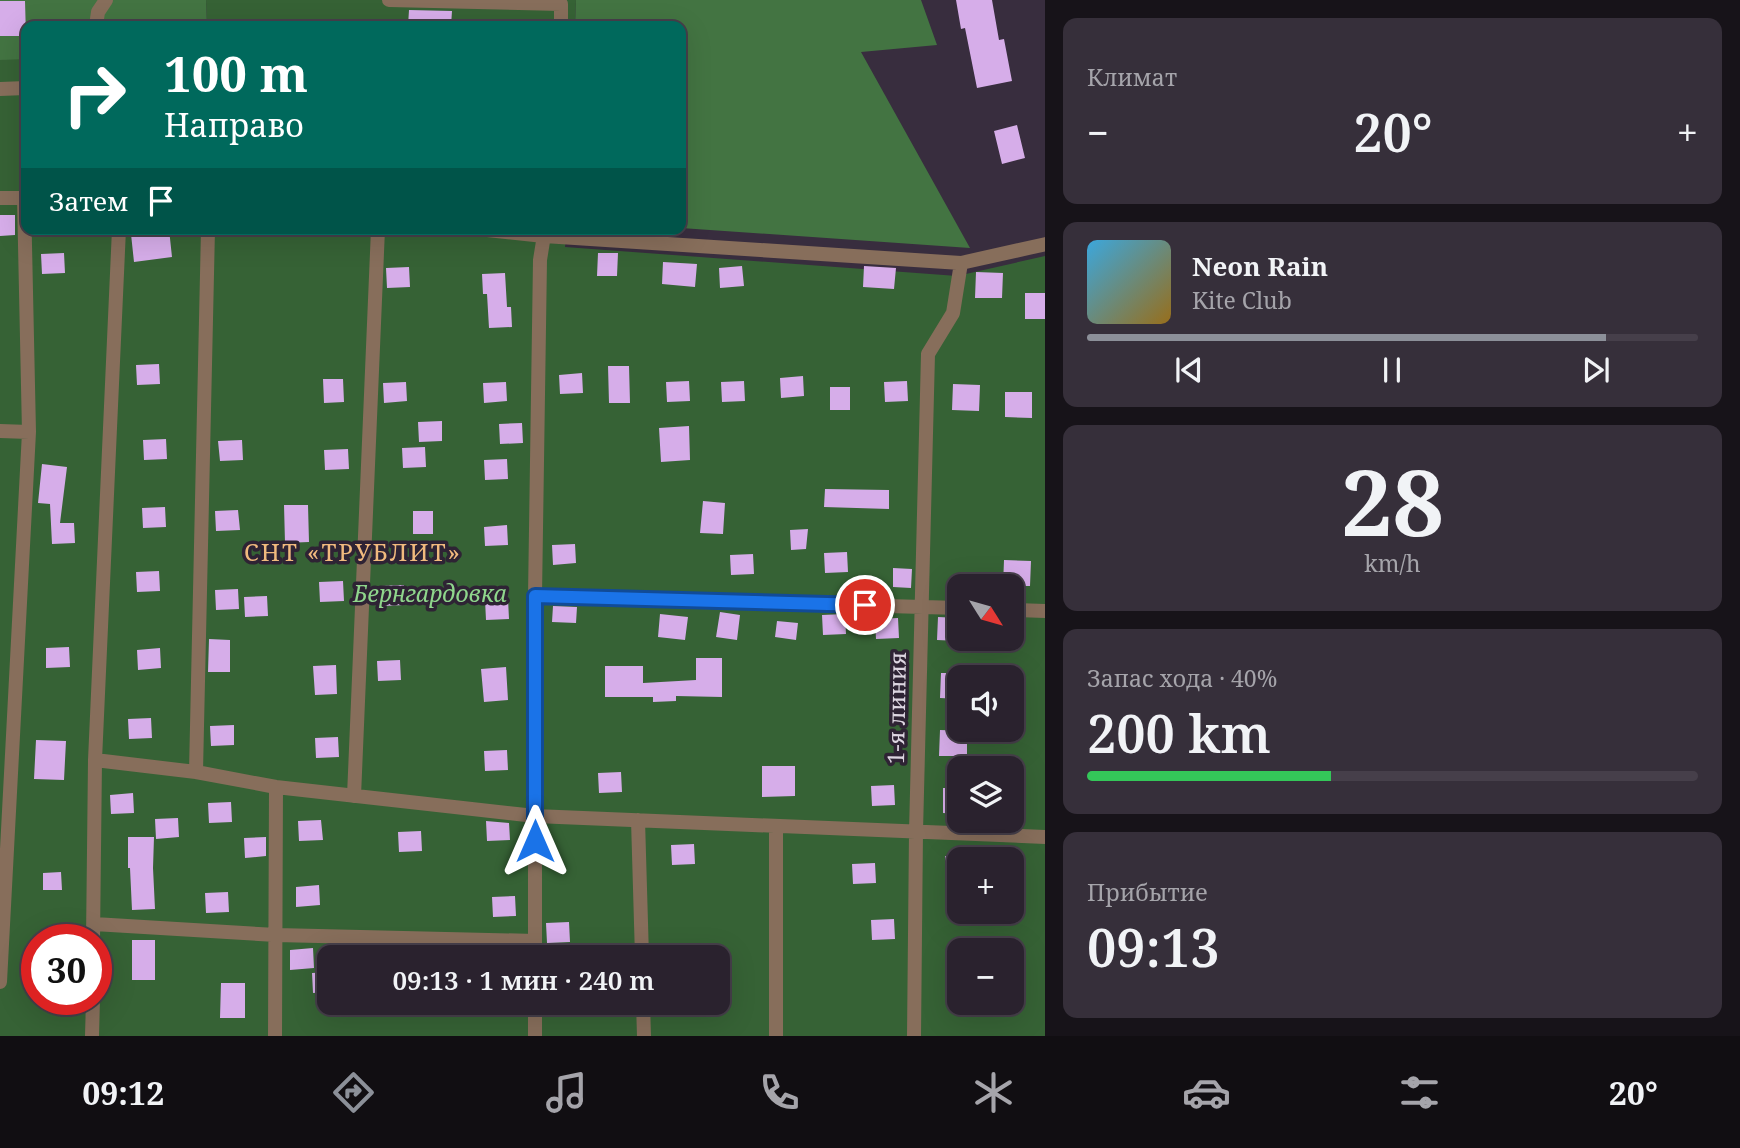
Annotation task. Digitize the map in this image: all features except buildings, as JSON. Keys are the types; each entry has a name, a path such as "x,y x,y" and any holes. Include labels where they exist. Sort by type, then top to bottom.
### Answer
{"street":[{"path":"97,21 98,12 106,0"},
{"path":"389,0 561,4 561,21"},
{"path":"0,89 21,88"},
{"path":"0,198 21,198"},
{"path":"0,982 29,432 25,235"},
{"path":"94,924 95,760 119,235"},
{"path":"196,772 208,235"},
{"path":"354,796 378,235"},
{"path":"535,945 535,596 540,260 544,235"},
{"path":"587,235 961,262 1045,244"},
{"name":"1-я линия","path":"914,1036 920,607 928,354 953,313 961,262"},
{"path":"0,431 29,432"},
{"path":"535,596 947,608"},
{"path":"1024,610 1045,611"},
{"path":"95,760 196,772 276,787 536,816 1045,837"},
{"path":"275,1036 276,787"},
{"path":"638,820 642,945"},
{"path":"776,826 776,1036"},
{"path":"112,925 276,935 535,941"},
{"path":"92,1036 93,1015"},
{"path":"535,1015 535,1036"},
{"path":"643,1015 644,1036"}],"green space":[{"path":"0,0 206,0 207,21 21,21 21,59 0,60"},
{"path":"206,0 576,0 575,21 207,21"},
{"path":"576,0 921,0 937,45 861,52 970,248 686,228 686,21 575,21"},
{"name":"Бернгардовка","path":"21,59 21,235 566,235 565,247 957,276 1045,256 1045,1036 0,1036 0,60"}],"district":[{"name":"СНТ «ТРУБЛИТ»","path":"353,551"}],"route":[{"path":"535,841 535,596 865,605"}]}
